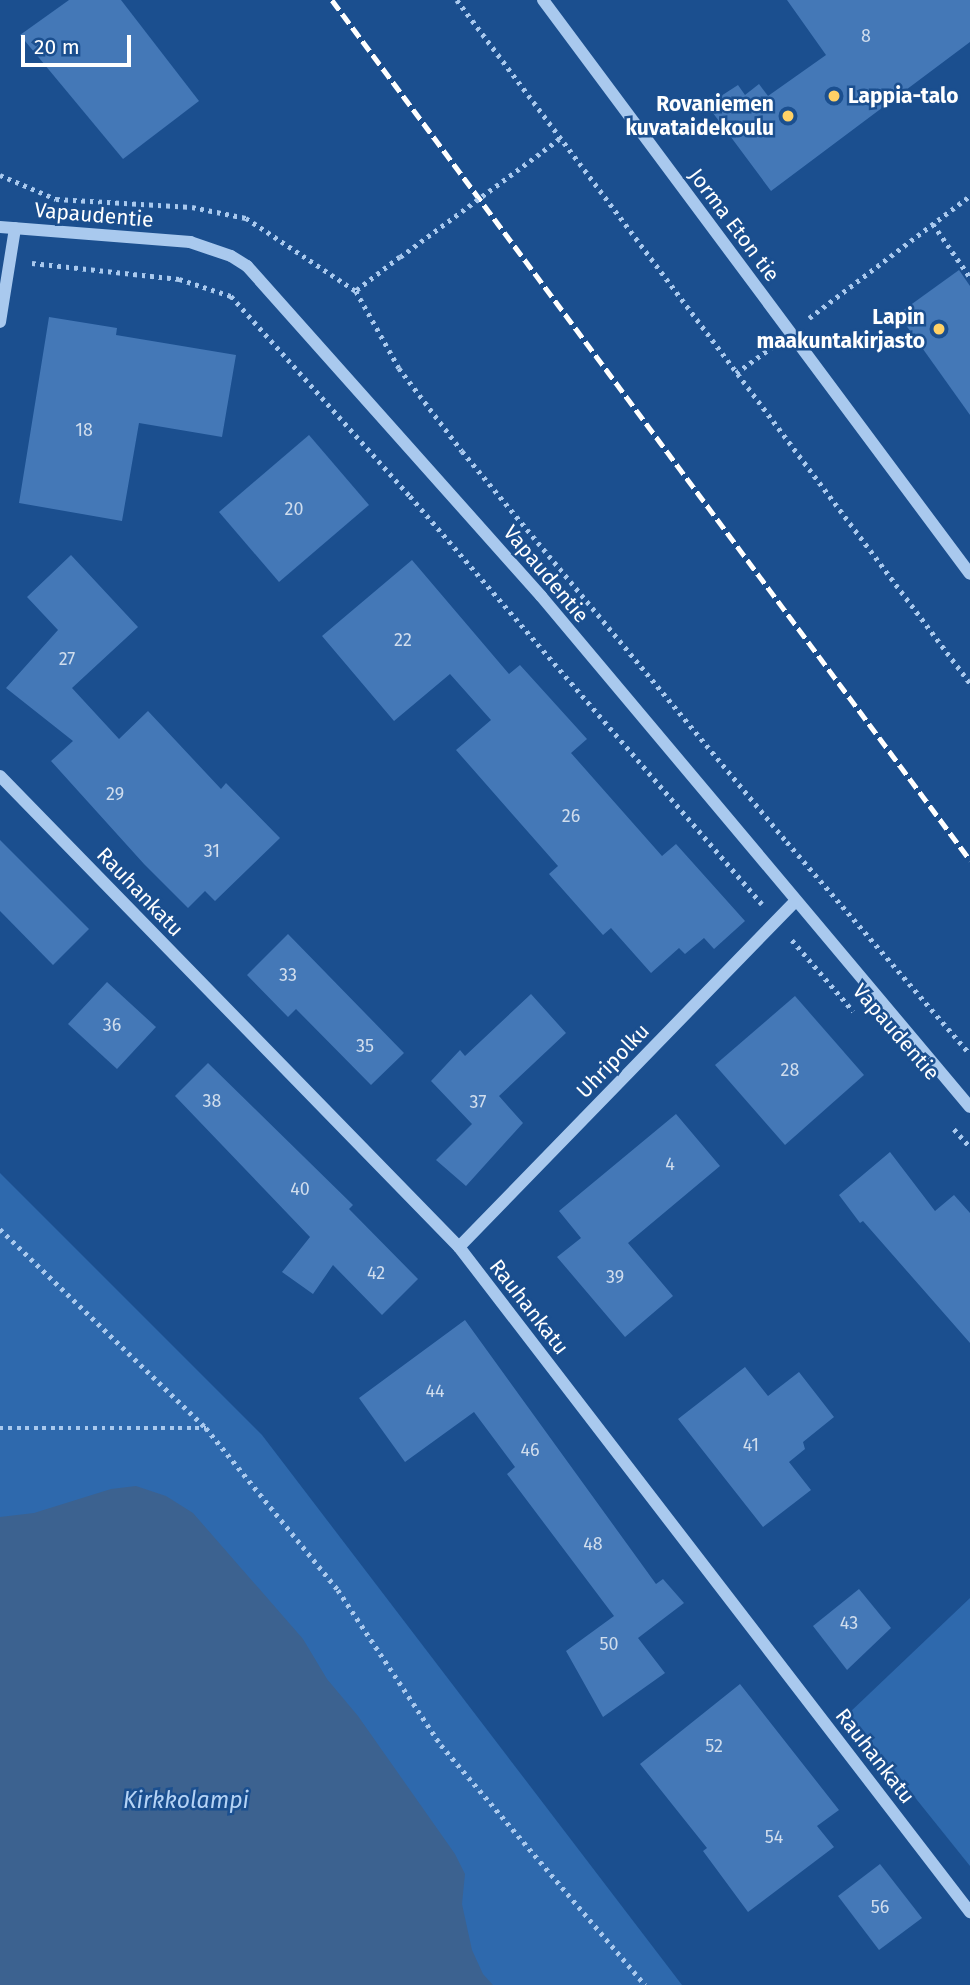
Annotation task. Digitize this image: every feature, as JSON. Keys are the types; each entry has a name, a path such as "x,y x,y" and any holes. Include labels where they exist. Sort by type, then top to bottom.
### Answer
{"street":[{"name":"Jorma Eton tie","path":"543,0 970,574"},
{"name":"Vapaudentie","path":"0,227 190,243 232,256 247,267 541,596 795,902 970,1107"},
{"path":"0,322 15,228"},
{"name":"Rauhankatu","path":"0,776 459,1247 970,1912"},
{"name":"Uhripolku","path":"459,1247 795,902"}],"path":[{"path":"457,0 970,683"},
{"path":"559,139 356,291 399,368 462,451 787,842 970,1054"},
{"path":"736,373 970,196"},
{"path":"933,224 970,277"},
{"name":"Vapaudentie","path":"9,260 178,279 231,296 410,496 861,1021"},
{"path":"952,1126 970,1147"},
{"path":"0,1229 206,1428 338,1590 441,1745 645,1985"},
{"path":"0,1428 206,1428"}],"shaded area":[{"name":"Kirkkolampi","path":"0,1173 262,1435 682,1985 0,1985"},
{"path":"970,1598 970,1866 848,1714"}],"water":[{"name":"Kirkkolampi","path":"136,1486 166,1496 193,1513 303,1639 327,1679 358,1716 455,1854 465,1874 462,1904 472,1950 483,1974 493,1985 0,1985 0,1517 34,1513 111,1489"}],"building":[{"path":"69,0 121,0 199,101 123,159 20,35"},
{"name":"Lappia-talo","path":"787,0 970,0 970,42 771,191 707,105 738,85 745,95 759,84 768,96 826,55"},
{"name":"Lapin maakuntakirjasto","path":"959,270 970,286 970,415 898,314"},
{"path":"49,317 117,328 116,335 236,355 222,437 139,423 122,521 19,503"},
{"path":"309,435 369,505 279,582 219,512"},
{"path":"71,555 138,627 72,688 119,739 148,711 221,789 226,783 280,838 215,901 205,891 188,908 144,864 51,761 73,741 6,688 58,630 27,597"},
{"path":"412,560 509,674 520,665 587,739 571,753 662,856 676,844 745,921 714,949 704,938 685,954 679,948 651,973 611,928 603,935 549,874 558,866 456,750 491,720 450,674 394,721 322,636"},
{"path":"0,840 89,929 53,965 0,911"},
{"path":"288,934 404,1053 371,1085 296,1009 288,1017 247,975"},
{"path":"107,982 156,1027 117,1069 68,1024"},
{"path":"531,994 566,1033 499,1096 523,1123 466,1186 436,1160 472,1124 431,1081 460,1050 465,1056"},
{"path":"795,996 864,1075 785,1145 715,1065"},
{"path":"208,1063 353,1205 349,1209 418,1279 382,1315 333,1265 313,1294 282,1272 310,1237 175,1096"},
{"path":"676,1114 720,1166 628,1243 673,1296 625,1337 557,1257 581,1238 559,1211"},
{"path":"890,1152 935,1211 954,1195 970,1213 970,1343 863,1221 860,1223 839,1195"},
{"path":"465,1320 656,1584 663,1579 684,1603 638,1638 665,1673 603,1717 566,1651 614,1616 507,1474 515,1467 474,1412 405,1462 359,1398"},
{"path":"745,1367 768,1396 799,1372 834,1417 803,1442 805,1449 789,1462 811,1490 763,1527 678,1419"},
{"path":"859,1589 891,1628 847,1670 813,1626"},
{"path":"740,1684 839,1810 817,1826 834,1847 748,1912 703,1851 707,1848 640,1764"},
{"path":"880,1864 922,1918 879,1950 838,1896"}],"railway":[{"path":"332,0 970,860"}],"place":[{"name":"Lappia-talo","path":"834,96"},
{"name":"Rovaniemen kuvataidekoulu","path":"788,116"},
{"name":"Lapin maakuntakirjasto","path":"939,329"}]}
